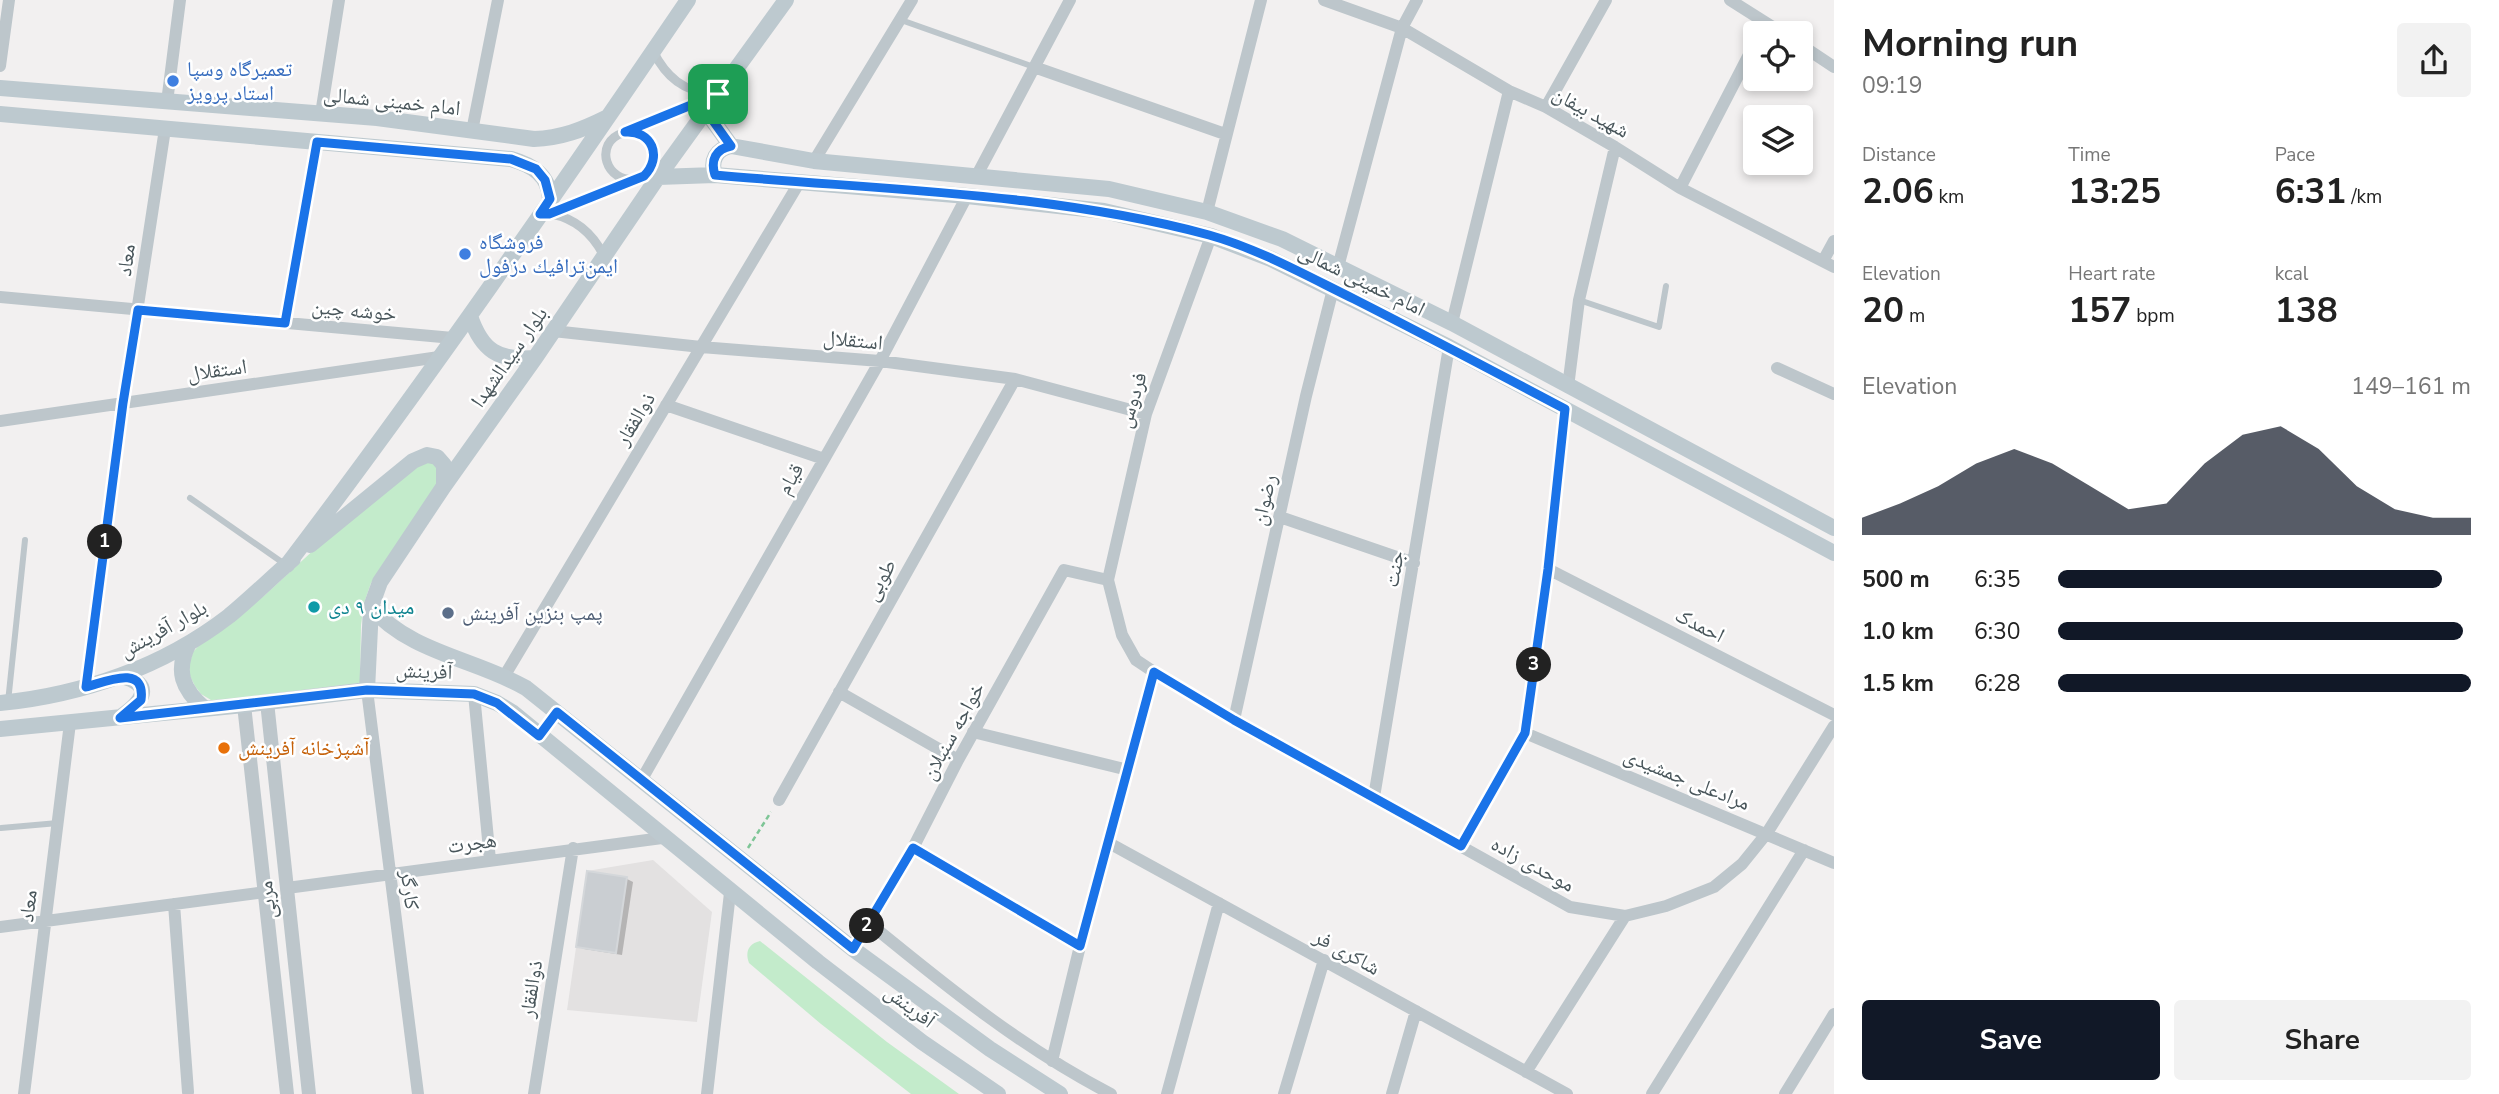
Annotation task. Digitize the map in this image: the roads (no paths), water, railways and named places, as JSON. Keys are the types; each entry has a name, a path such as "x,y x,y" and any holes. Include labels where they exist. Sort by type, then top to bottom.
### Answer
{"main road":[{"path":"287,565 365,462 546,209 688,0"},
{"name":"بلوار سیدالشهدا","path":"367,690 371,607 380,582 658,177 786,0"},
{"name":"امام خمینی شمالی","path":"0,88 377,118 539,139 572,134 608,117"},
{"path":"706,111 731,146 719,151 715,156 715,175"},
{"path":"0,114 470,155 524,163 535,163 540,158 543,151 539,139"},
{"name":"امام خمینی شمالی","path":"731,146 814,161 1109,189 1207,212 1282,239 1452,323 1834,528"},
{"path":"524,163 536,169 545,180 546,209"},
{"name":"امام خمینی شمالی","path":"658,177 715,175 967,196 1104,211 1211,236 1271,258 1449,347 1834,553"},
{"path":"470,316 477,337 492,352 513,360 535,358"},
{"path":"287,565 413,461 427,455 437,457 444,465 444,486"},
{"name":"بلوار آفرینش","path":"4,703 56,695 121,676 189,643 227,618 287,565"},
{"name":"آفرینش","path":"371,607 383,621 406,637 505,675 526,688 853,949 990,1049 1060,1094"},
{"path":"189,643 182,657 183,680 187,690 205,709"},
{"path":"120,718 135,707 142,694 141,686 136,680 121,676"},
{"name":"آفرینش","path":"257,703 367,690 474,694 497,703 662,838 922,1042 998,1094"},
{"path":"0,729 257,703"},
{"path":"539,736 557,712"}],"street":[{"path":"0,66 9,0"},
{"path":"167,102 180,0"},
{"path":"321,114 339,0"},
{"path":"472,131 499,0"},
{"path":"814,161 912,0"},
{"path":"977,175 1070,0"},
{"path":"1207,212 1261,0"},
{"name":"شهید بیفان","path":"1324,0 1402,28 1508,91 1546,107 1681,188 1829,264"},
{"path":"1338,267 1402,28 1417,0"},
{"path":"1546,107 1606,0"},
{"path":"1730,0 1755,21"},
{"path":"653,51 672,79 686,88 718,94"},
{"path":"1813,53 1834,67"},
{"path":"1034,67 1226,134"},
{"path":"1681,188 1743,67"},
{"path":"1452,323 1508,91"},
{"path":"638,179 616,176 607,163 607,148 617,135 718,94"},
{"name":"معاد","path":"86,687 123,403 165,129"},
{"path":"546,209 638,179 650,170 653,163 652,146 641,134 625,132"},
{"path":"285,323 317,142"},
{"path":"1568,387 1579,300 1615,147"},
{"name":"ذوالفقار","path":"505,675 799,183"},
{"name":"قیام","path":"642,779 880,361 967,196"},
{"path":"546,209 587,231 604,256"},
{"name":"فردوس","path":"1108,580 1146,414 1211,236"},
{"path":"1829,264 1834,241"},
{"name":"رضوان","path":"1234,720 1333,289"},
{"name":"خوشه چین","path":"0,297 453,338"},
{"name":"استقلال","path":"553,331 701,347 880,361 1015,379 1146,414"},
{"name":"جنت","path":"1374,797 1449,347"},
{"name":"استقلال","path":"0,421 439,357"},
{"path":"1777,368 1834,394"},
{"name":"طوبی","path":"779,800 1015,379"},
{"path":"666,405 824,459"},
{"path":"1461,846 1525,733 1548,569 1565,409"},
{"path":"1280,517 1414,563"},
{"name":"احمدک","path":"1548,569 1834,715"},
{"name":"خواجه سنبلان","path":"853,949 913,848 973,732 1064,570 1108,580"},
{"name":"موحدی زاده","path":"1108,580 1122,635 1136,660 1234,720 1570,907 1625,916 1666,906 1714,887 1742,864 1767,833 1834,726"},
{"path":"1052,1061 1154,672"},
{"name":"کارگر","path":"367,690 418,1094"},
{"path":"839,692 958,760"},
{"path":"474,694 490,860"},
{"name":"مربی","path":"257,703 287,888 309,1094"},
{"name":"مربی","path":"257,703 265,892 287,1094"},
{"name":"معاد","path":"24,1094 70,723"},
{"path":"973,732 1128,770"},
{"name":"مرادعلی جمشیدی","path":"1525,733 1834,863"},
{"name":"هجرت","path":"287,888 662,838"},
{"name":"شاکری فر","path":"1109,843 1567,1094"},
{"name":"ذوالفقار","path":"534,1094 573,848"},
{"path":"913,848 1080,946"},
{"path":"1652,1094 1804,850"},
{"path":"0,927 265,892"},
{"path":"707,1094 730,892"},
{"path":"1167,1094 1219,903"},
{"path":"174,904 188,1092"},
{"path":"1526,1072 1625,916"},
{"path":"869,923 1001,1028 1111,1094"},
{"path":"1284,1094 1324,960"},
{"path":"278,1013 300,1011"},
{"path":"1392,1094 1416,1012"},
{"path":"1785,1094 1834,1014"}],"lane":[{"path":"901,19 1034,67"},
{"path":"1579,300 1659,327 1666,286"},
{"path":"190,498 287,565"},
{"path":"4,703 25,540"},
{"path":"1,828 58,823"}],"place":[{"name":"تعمیرگاه وسپا استاد پرویز","path":"173,81"},
{"name":"فروشگاه ايمن‌ترافيك دزفول","path":"465,254"},
{"name":"میدان ۹ دی","path":"314,607"},
{"name":"پمپ بنزین آفرینش","path":"448,613"},
{"name":"آشپزخانه آفرینش","path":"224,748"}]}
